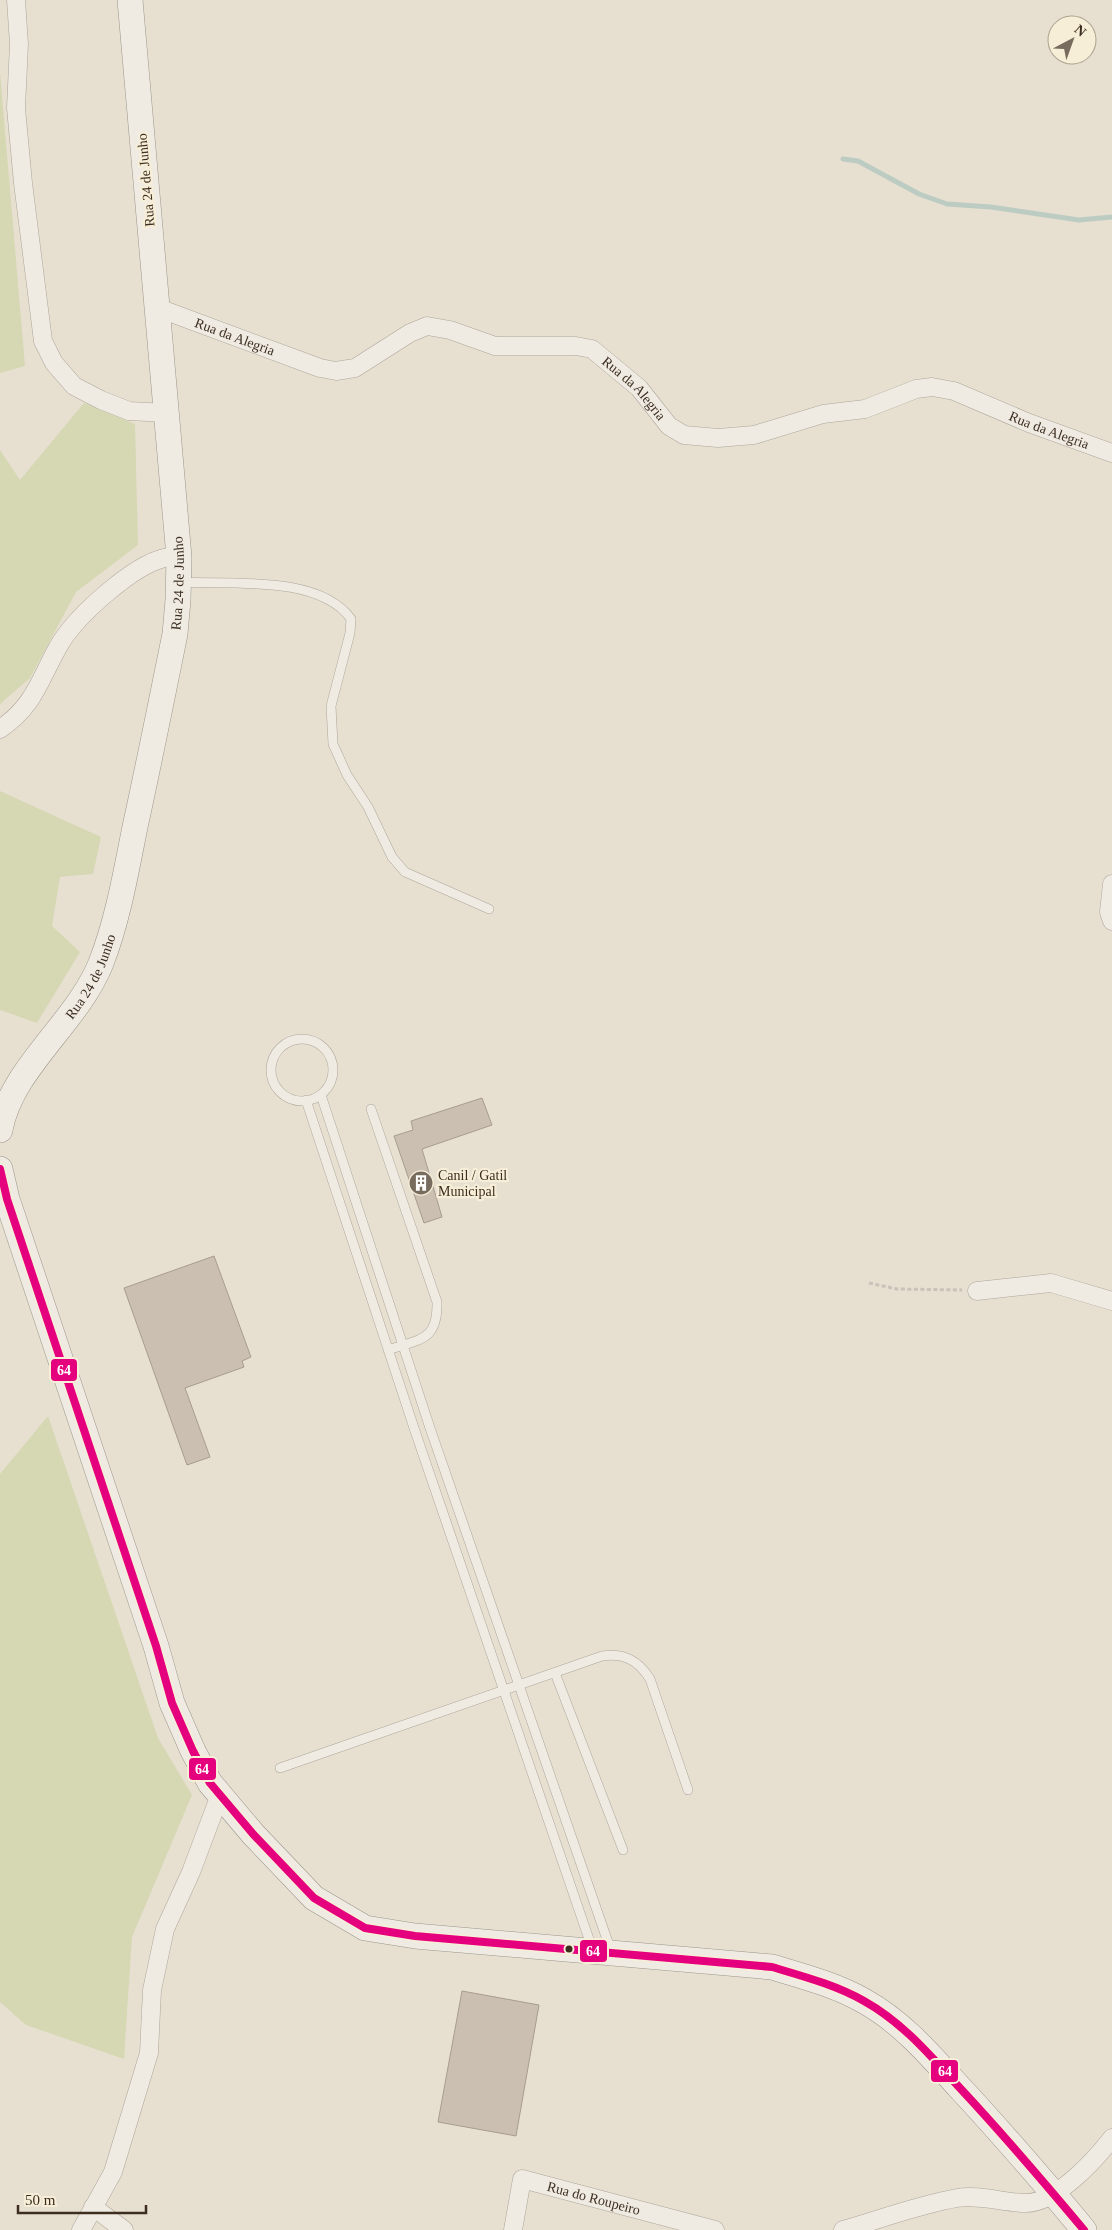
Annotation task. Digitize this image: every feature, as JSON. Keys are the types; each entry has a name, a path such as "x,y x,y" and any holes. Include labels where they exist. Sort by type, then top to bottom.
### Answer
{"main road":[{"name":"Rua 24 de Junho","path":"0,1130 2,1117 16,1086 71,1015 87,990 109,938 122,892 175,634 179,556 130,0"},
{"path":"0,1170 7,1200 156,1646 172,1703 193,1751 210,1783 252,1834 314,1898 365,1928 415,1936 772,1967 816,1980 863,2000 894,2020 923,2048 1084,2230"}],"street":[{"path":"16,0 19,44 16,108 23,183 43,341 54,364 74,386 101,400 129,411 166,413"},
{"name":"Rua da Alegria","path":"158,308 320,368 336,371 355,368 410,334 427,326 450,330 495,346 576,346 592,349 639,388 669,426 684,435 718,438 754,435 823,414 865,409 916,389 932,387 954,391 1029,423 1112,453"},
{"path":"0,729 30,702 60,644 74,622 88,608 148,565 164,558 179,556"},
{"path":"1112,884 1109,912 1112,922"},
{"path":"977,1291 1051,1284 1112,1301"},
{"path":"80,2230 113,2172 149,2053 152,1990 165,1929 191,1872 220,1795"},
{"path":"843,2230 960,2197 1028,2203 1054,2195 1102,2151 1112,2138"},
{"name":"Rua do Roupeiro","path":"513,2230 522,2179 715,2230"},
{"path":"93,2207 124,2230"}],"lane":[{"path":"179,582 217,584 246,582 296,587 319,595 343,608 351,619 350,633 332,706 333,744 347,775 368,807 392,857 405,872 489,909"},
{"path":"295,1039 306,1039 316,1042 330,1056 333,1067 328,1087 321,1095 306,1100 296,1100 282,1093 273,1080 271,1070 272,1059 278,1050 285,1043 295,1039"},
{"path":"321,1095 403,1345 519,1687 603,1952"},
{"path":"306,1100 503,1692 603,1952"},
{"path":"371,1109 437,1302 437,1320 425,1337 388,1350"},
{"path":"280,1768 519,1687 602,1656 615,1654 630,1658 643,1668 650,1679 688,1790"},
{"path":"555,1673 623,1850"}],"path":[{"path":"869,1283 897,1289 977,1291"}],"green space":[{"path":"0,72 25,366 0,373"},
{"path":"84,403 135,424 138,545 76,592 30,678 0,704 0,450 20,480"},
{"path":"0,791 101,837 93,874 60,877 52,926 80,952 37,1023 0,1010"},
{"path":"48,1416 158,1738 192,1795 132,1937 124,2059 26,2025 0,2002 0,1474"}],"building":[{"name":"Canil / Gatil Municipal","path":"482,1098 492,1125 422,1149 442,1217 424,1223 394,1136 413,1130 411,1121"},
{"path":"214,1256 251,1357 242,1361 244,1367 185,1388 210,1457 187,1465 124,1288"},
{"path":"462,1991 539,2005 516,2136 438,2122"}],"waterway":[{"path":"843,159 858,161 919,194 947,204 991,207 1079,220 1112,217"}],"transit line":[{"name":"64","path":"0,1169 7,1199 156,1646 172,1703 193,1751 210,1783 253,1834 314,1898 365,1928 415,1936 772,1967 842,1990 878,2009 915,2040 1007,2140 1084,2230"}],"place":[{"name":"Canil / Gatil Municipal","path":"421,1183"}]}
